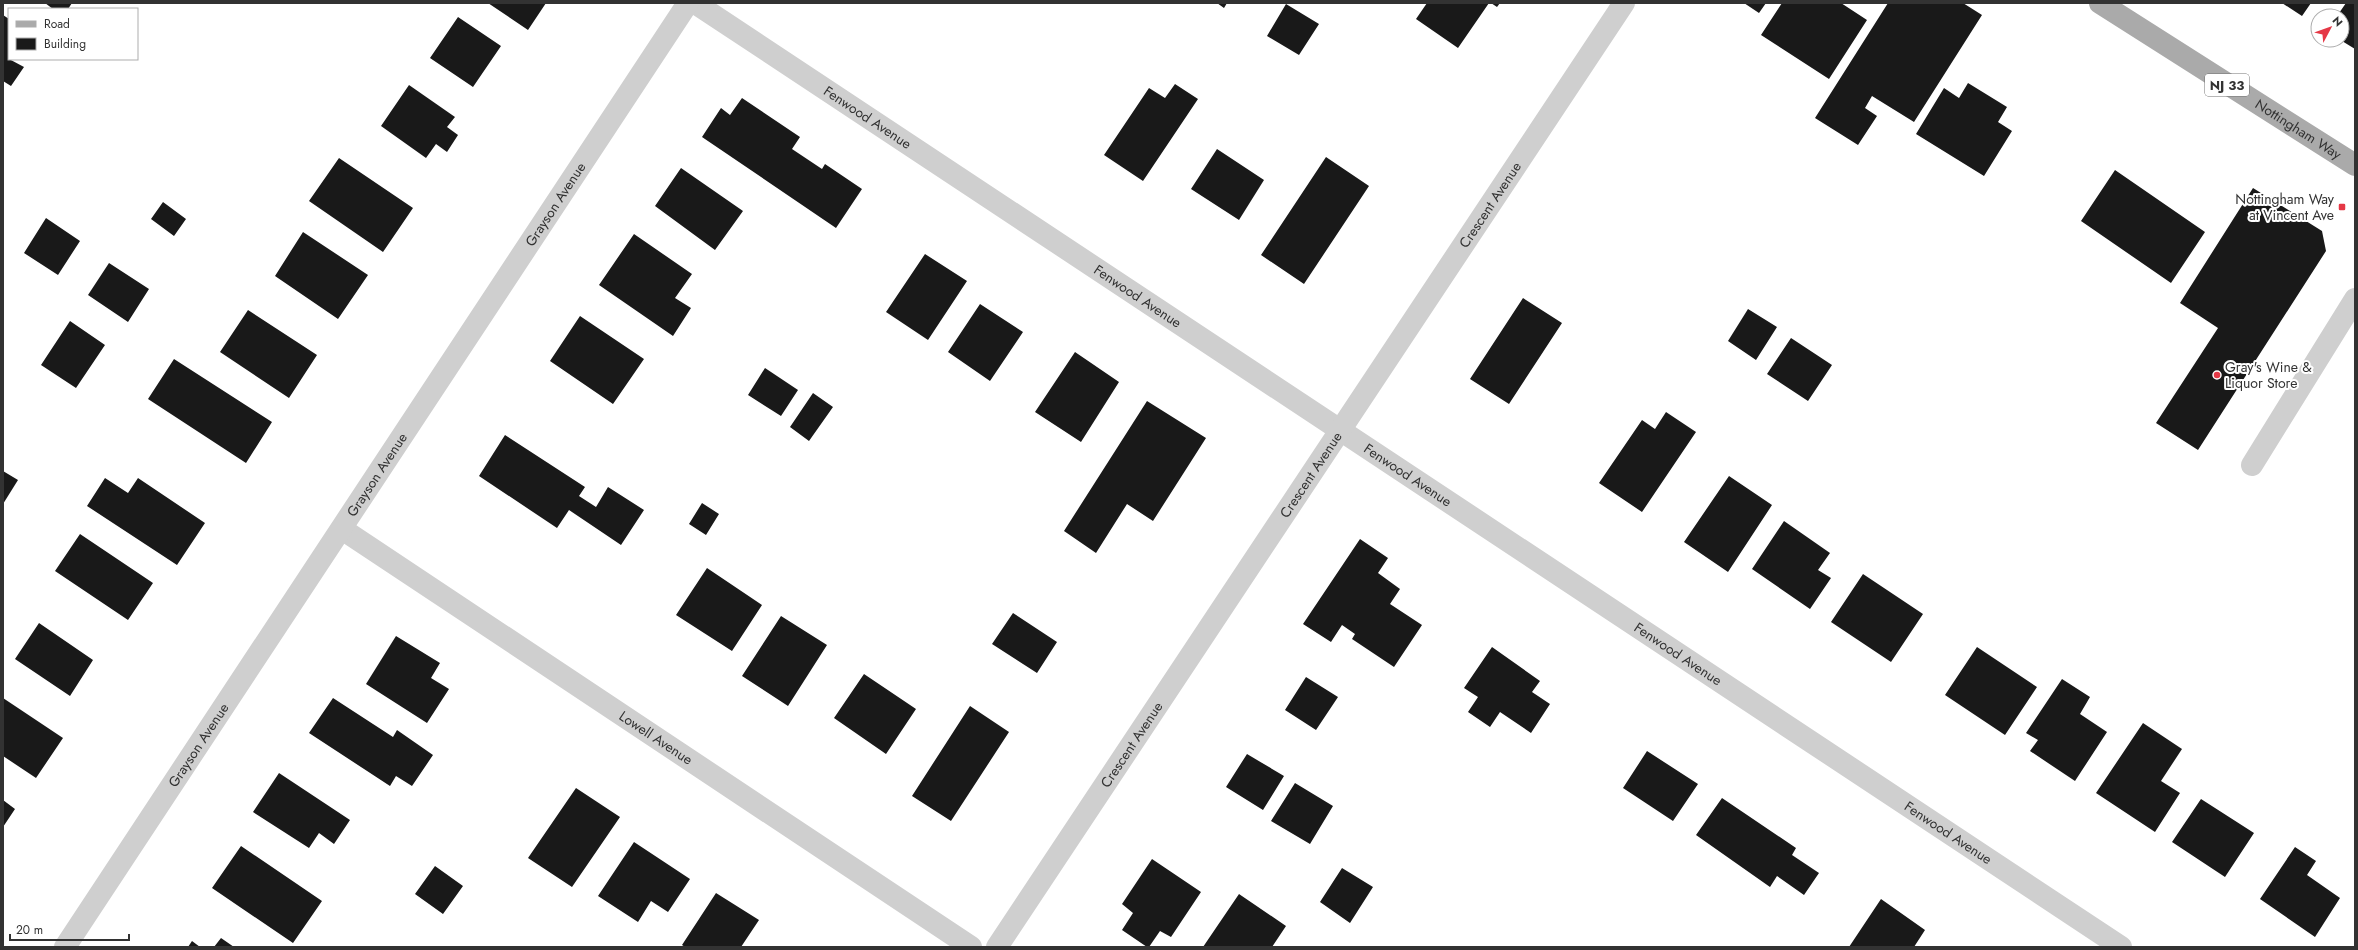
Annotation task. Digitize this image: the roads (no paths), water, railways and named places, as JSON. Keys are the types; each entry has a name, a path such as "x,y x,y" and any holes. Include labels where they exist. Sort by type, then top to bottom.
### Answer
{"main road":[{"name":"Nottingham Way","path":"2100,3 2355,165"}],"street":[{"name":"Grayson Avenue","path":"65,947 688,3"},
{"name":"Fenwood Avenue","path":"695,3 2120,947"},
{"name":"Crescent Avenue","path":"997,947 1624,3"},
{"path":"2252,465 2355,299"},
{"name":"Lowell Avenue","path":"342,529 971,947"}],"place":[{"name":"Nottingham Way at Vincent Ave","path":"2342,207"},
{"name":"Gray's Wine & Liquor Store","path":"2217,375"}]}
